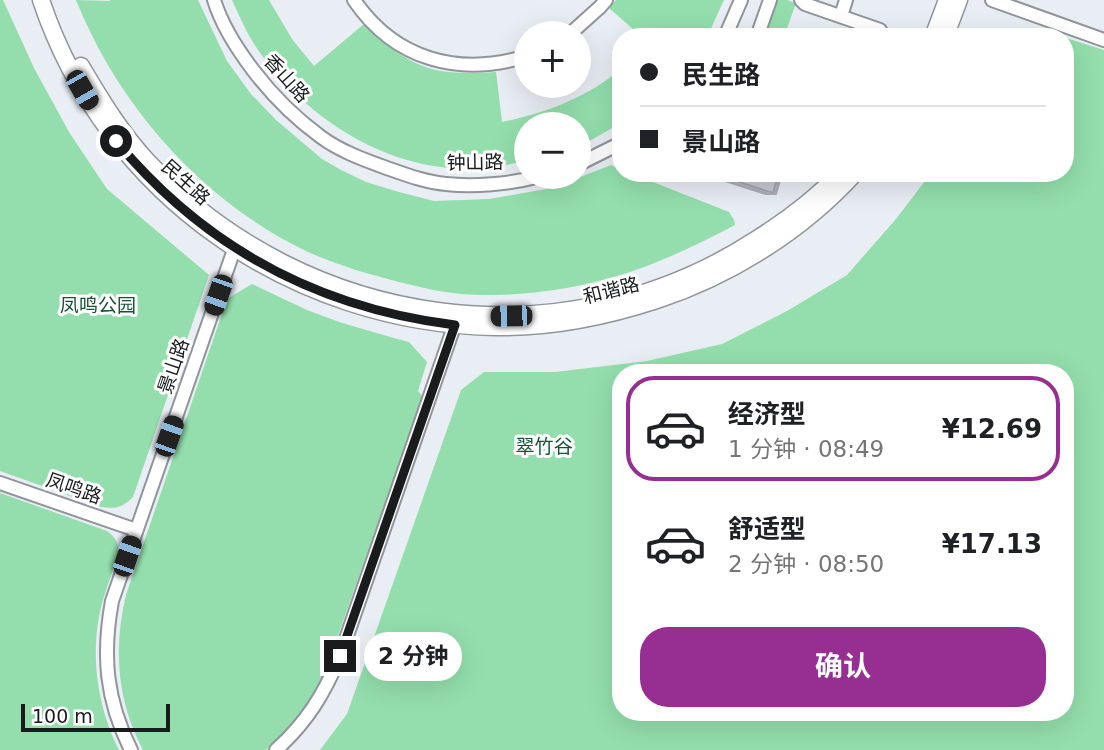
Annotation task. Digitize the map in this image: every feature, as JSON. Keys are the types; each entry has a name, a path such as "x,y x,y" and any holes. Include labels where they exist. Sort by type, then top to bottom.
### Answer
{"main road":[{"name":"民生路","path":"41,0 72,72 93,108 138,168 198,222 296,282 342,295"},
{"name":"民生路","path":"52,0 81,66 125,134 173,186 236,243"},
{"path":"936,28 947,0"},
{"path":"948,28 959,0"},
{"name":"和谐路","path":"342,295 387,313 422,321 561,312 626,298 685,278 738,252 789,219 831,182"},
{"name":"和谐路","path":"457,319 495,327 563,323 629,309 689,289 743,261 795,228 846,182"}],"street":[{"name":"香山路","path":"214,0 236,48 266,87 299,120 323,138 357,157 415,178"},
{"path":"354,0 386,36 407,50 425,57 466,65 488,65 514,60"},
{"path":"584,21 606,0"},
{"path":"729,28 741,0"},
{"path":"760,28 771,0"},
{"path":"801,0 804,4 874,28"},
{"path":"841,16 846,0"},
{"path":"992,0 1070,28"},
{"path":"1074,29 1104,40"},
{"path":"591,158 612,148"},
{"name":"钟山路","path":"415,178 446,184 482,185 514,180"},
{"name":"景山路","path":"131,750 119,725 107,674 107,625 112,601 236,243"},
{"path":"276,750 311,713 336,667 457,319"},
{"name":"凤鸣路","path":"0,483 136,530"}],"green space":[{"name":"凤鸣公园","path":"0,0 3,0 34,68 69,132 107,189 209,275 133,497 118,507 101,507 0,471"},
{"path":"76,0 198,0 227,61 251,94 276,120 322,159 366,182 434,201 489,199 546,189 591,189 591,173 611,165 612,182 653,182 729,212 735,225 639,269 563,288 475,295 399,282 308,252 233,207 200,179 169,147 141,114 116,77"},
{"path":"232,0 269,0 292,39 314,66 364,24 396,51 424,66 455,73 496,72 502,122 514,119 514,163 471,168 422,164 364,143 337,127 289,87 268,64 251,39"},
{"path":"616,0 724,0 711,28 632,28 609,8"},
{"path":"774,0 796,3 787,28 765,28"},
{"name":"翠竹谷","path":"1074,41 1104,50 1104,750 320,750 347,714 461,390 484,372 555,372 612,365 612,721 1074,721 1074,364 622,364 722,344 787,311 847,275 924,182 1074,182"},
{"path":"612,76 612,128 591,140 591,112 540,112 576,98 591,98 591,90"},
{"path":"252,284 342,323 409,342 427,362 418,391 423,397 322,680 292,727 266,750 143,750 128,713 120,674 120,635 126,595 227,299"},
{"path":"0,493 107,531 116,541 118,555 97,629 96,665 101,700 119,750 0,750"}],"building":[{"path":"739,182 776,182 773,193"}],"route":[{"path":"116,141 138,168 198,222 264,266 340,300 422,321 455,325 340,656"}]}
